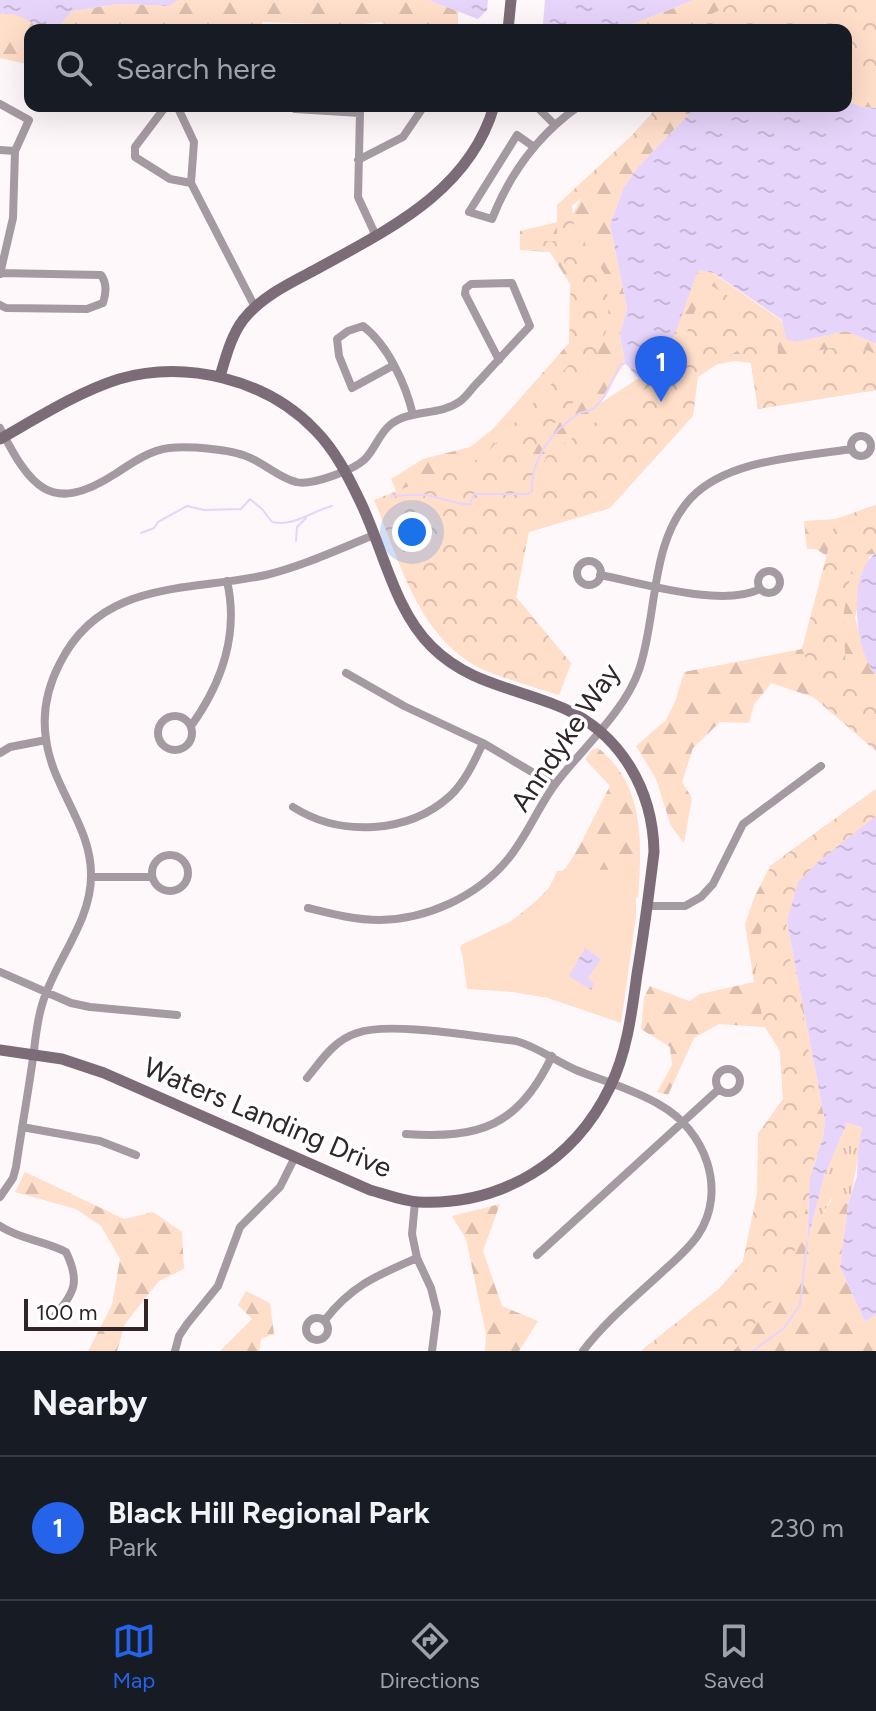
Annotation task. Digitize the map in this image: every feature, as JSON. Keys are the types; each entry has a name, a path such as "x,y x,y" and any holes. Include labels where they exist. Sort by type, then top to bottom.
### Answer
{"street":[{"path":"509,24 511,0"},
{"path":"0,104 29,120 15,151 13,218 0,274 101,275 105,280 103,303 87,309 6,308 0,305"},
{"path":"161,112 135,147 135,157 170,179 191,183"},
{"path":"180,112 194,142 191,183 255,307"},
{"path":"360,112 358,197 376,236"},
{"path":"358,160 403,137 420,112"},
{"path":"220,376 232,337 255,307 278,289 376,236 422,207 459,171 483,133 492,112"},
{"path":"542,112 554,124"},
{"path":"534,147 517,135 469,212 492,219 500,198 534,147 554,124 571,112"},
{"path":"0,150 15,151"},
{"path":"1,435 35,483 60,495 92,488 146,454 174,448 246,455 295,482 307,483 345,470 366,458 387,426 459,402 499,360 530,326 512,283 471,284 465,294 499,360"},
{"path":"394,365 352,388 339,356 337,339 363,326 370,331 394,365 407,391 413,415"},
{"name":"Waters Landing Drive","path":"0,1050 62,1059 104,1073 370,1190 415,1202 478,1198 532,1176 574,1141 611,1085 632,1008 654,852 648,803 636,774 624,756 599,730 561,707 492,685 458,669 431,647 402,601 345,470 332,449 297,413 251,387 220,376 173,371 145,373 84,393 1,435"},
{"name":"Anndyke Way","path":"308,908 346,917 380,920 415,916 449,904 480,886 506,862 554,785 628,692 639,670 664,549 675,521 692,498 715,479 745,467 851,449"},
{"path":"0,1197 13,1178 42,1005 84,911 92,877 86,839 54,771 46,740 46,706 53,676 68,647 89,623 112,607 139,595 267,574 374,535"},
{"path":"600,575 705,595 747,595 760,589"},
{"path":"191,726 183,718 172,717 162,723 160,739 166,747 182,748 192,736 191,726 225,659 232,620 227,581"},
{"path":"346,673 404,706 483,743 554,785"},
{"path":"0,753 10,747 46,740"},
{"path":"293,807 308,817 350,826 375,828 403,823 427,813 451,794 469,772 483,743"},
{"path":"648,906 685,906 701,897 713,884 743,824 821,766"},
{"path":"92,877 152,877 164,890 175,890 185,883 188,872 184,861 167,855 157,861 152,877"},
{"path":"0,972 47,993 90,1007 177,1015"},
{"path":"307,1078 332,1047 356,1033 383,1028 516,1041 533,1045 567,1065 661,1105 681,1122 696,1138 709,1164 712,1183 708,1214 685,1251 601,1328 583,1351"},
{"path":"406,1134 452,1136 494,1123 528,1097 552,1056"},
{"path":"537,1255 719,1089"},
{"path":"22,1127 100,1141 136,1155"},
{"path":"175,1351 179,1336 218,1286 240,1227 280,1187 294,1159"},
{"path":"415,1202 412,1234 417,1258 431,1288 437,1312 432,1351"},
{"path":"0,1226 66,1252 76,1277 71,1295 54,1317"},
{"path":"325,1320 355,1287 417,1258"}],"green space":[{"path":"179,0 428,0 458,11 458,24 61,24 72,11 117,4 167,6"},
{"path":"694,0 876,0 876,108 852,103 852,24 632,24"},
{"path":"739,0 876,0 876,87 852,77 852,24 704,24 700,20"},
{"path":"16,12 35,24 24,24 24,64 0,58 0,14"},
{"path":"653,112 691,112 637,168 623,189 610,225 627,308 620,335 625,363 596,406 656,367 699,269 713,273 782,321 797,342 846,331 876,344 876,390 758,409 751,363 734,361 694,369 610,508 528,532 516,597 571,663 559,695 482,668 445,641 420,605 384,522 404,510 391,479 423,459 470,447 492,430 569,343 570,284 550,252 520,250 520,231 570,219 590,182"},
{"path":"654,112 672,112 572,206 574,226 606,276 609,324 579,396 543,436 532,456 535,485 547,455 651,385 678,356 706,282 777,328 778,358 853,344 876,354 876,390 758,409 751,363 737,351 698,377 693,416 610,508 529,532 516,597 571,663 559,695 482,669 460,655 442,638 414,596 374,500 483,457 569,365 571,284 561,252 526,250 526,241 557,241 557,205"},
{"path":"876,505 876,553 869,557 855,618 870,668 876,675 876,751 813,697 771,683 754,705 749,723 720,722 693,748 682,782 692,798 684,843 671,826 656,779 636,746 666,720 684,672 802,649 827,556 816,549 807,549 804,521 836,519"},
{"path":"876,505 876,544 852,567 843,617 846,669 876,699 876,751 825,705 802,649 836,519"},
{"path":"598,748 625,779 632,797 639,836 638,897 469,975 460,948 489,935 528,908 561,874 581,844 610,786 585,759"},
{"path":"876,789 787,922 825,1121 810,1179 807,1241 832,1199 848,1204 840,1267 865,1322 876,1314 876,1351 641,1351 719,1289 743,1262 757,1194 773,1172 758,1134 783,1099 780,1051 765,1027 719,1024 694,1038 668,1095 657,1092 672,1065 670,1047 641,1029 644,997 650,986 689,1001 700,994 754,982 745,924 770,866"},
{"path":"876,789 876,819 813,867 796,887 786,928 795,996 803,1012 820,1130 814,1157 813,1184 786,1281 733,1351 641,1351 719,1289 743,1261 757,1194 758,1134 783,1099 780,1051 765,1027 754,982 770,866"},
{"path":"636,869 636,917 621,1023 548,998 467,989 461,945 520,917 546,895 557,871"},
{"path":"847,1123 862,1127 848,1204 831,1199 807,1243 824,1177"},
{"path":"25,1172 124,1219 153,1212 182,1232 184,1269 159,1281 125,1324 117,1351 88,1351 112,1305 120,1259 101,1226 76,1209 15,1192"},
{"path":"500,1204 483,1251 502,1306 538,1321 519,1351 485,1351 486,1334 466,1239 452,1216"},
{"path":"246,1291 270,1303 274,1334 261,1339 259,1351 220,1351 252,1319 238,1305"}],"water":[{"path":"0,0 179,0 168,6 117,4 72,11 61,24 34,24 17,15 0,14"},
{"path":"428,0 488,0 487,10 478,19"},
{"path":"545,0 694,0 632,24 543,24"},
{"path":"852,103 876,108 876,344 846,331 797,342 786,339 782,320 714,273 699,270 670,343 653,369 640,380 625,363 620,335 627,308 610,225 623,189 637,168 691,112 852,112"},
{"path":"876,553 876,675 868,664 859,631 857,594 867,563"},
{"path":"876,816 876,1314 865,1322 840,1267 848,1204 857,1176 862,1127 847,1123 824,1177 807,1243 810,1179 825,1121 787,922 798,882 819,861"},
{"path":"585,948 601,959 588,978 594,984 591,990 569,976"}],"waterway":[{"path":"391,496 424,495 470,504 474,494 528,494 532,491 532,479 544,447 578,414 599,404 620,365 625,363"},
{"path":"141,533 187,506 204,510 241,509 250,499 272,522 280,523 332,506"},
{"path":"296,541 297,527 306,518"},
{"path":"753,1351 784,1328 800,1305 807,1243"}],"place":[{"name":"Black Hill Regional Park","path":"661,402"}]}
